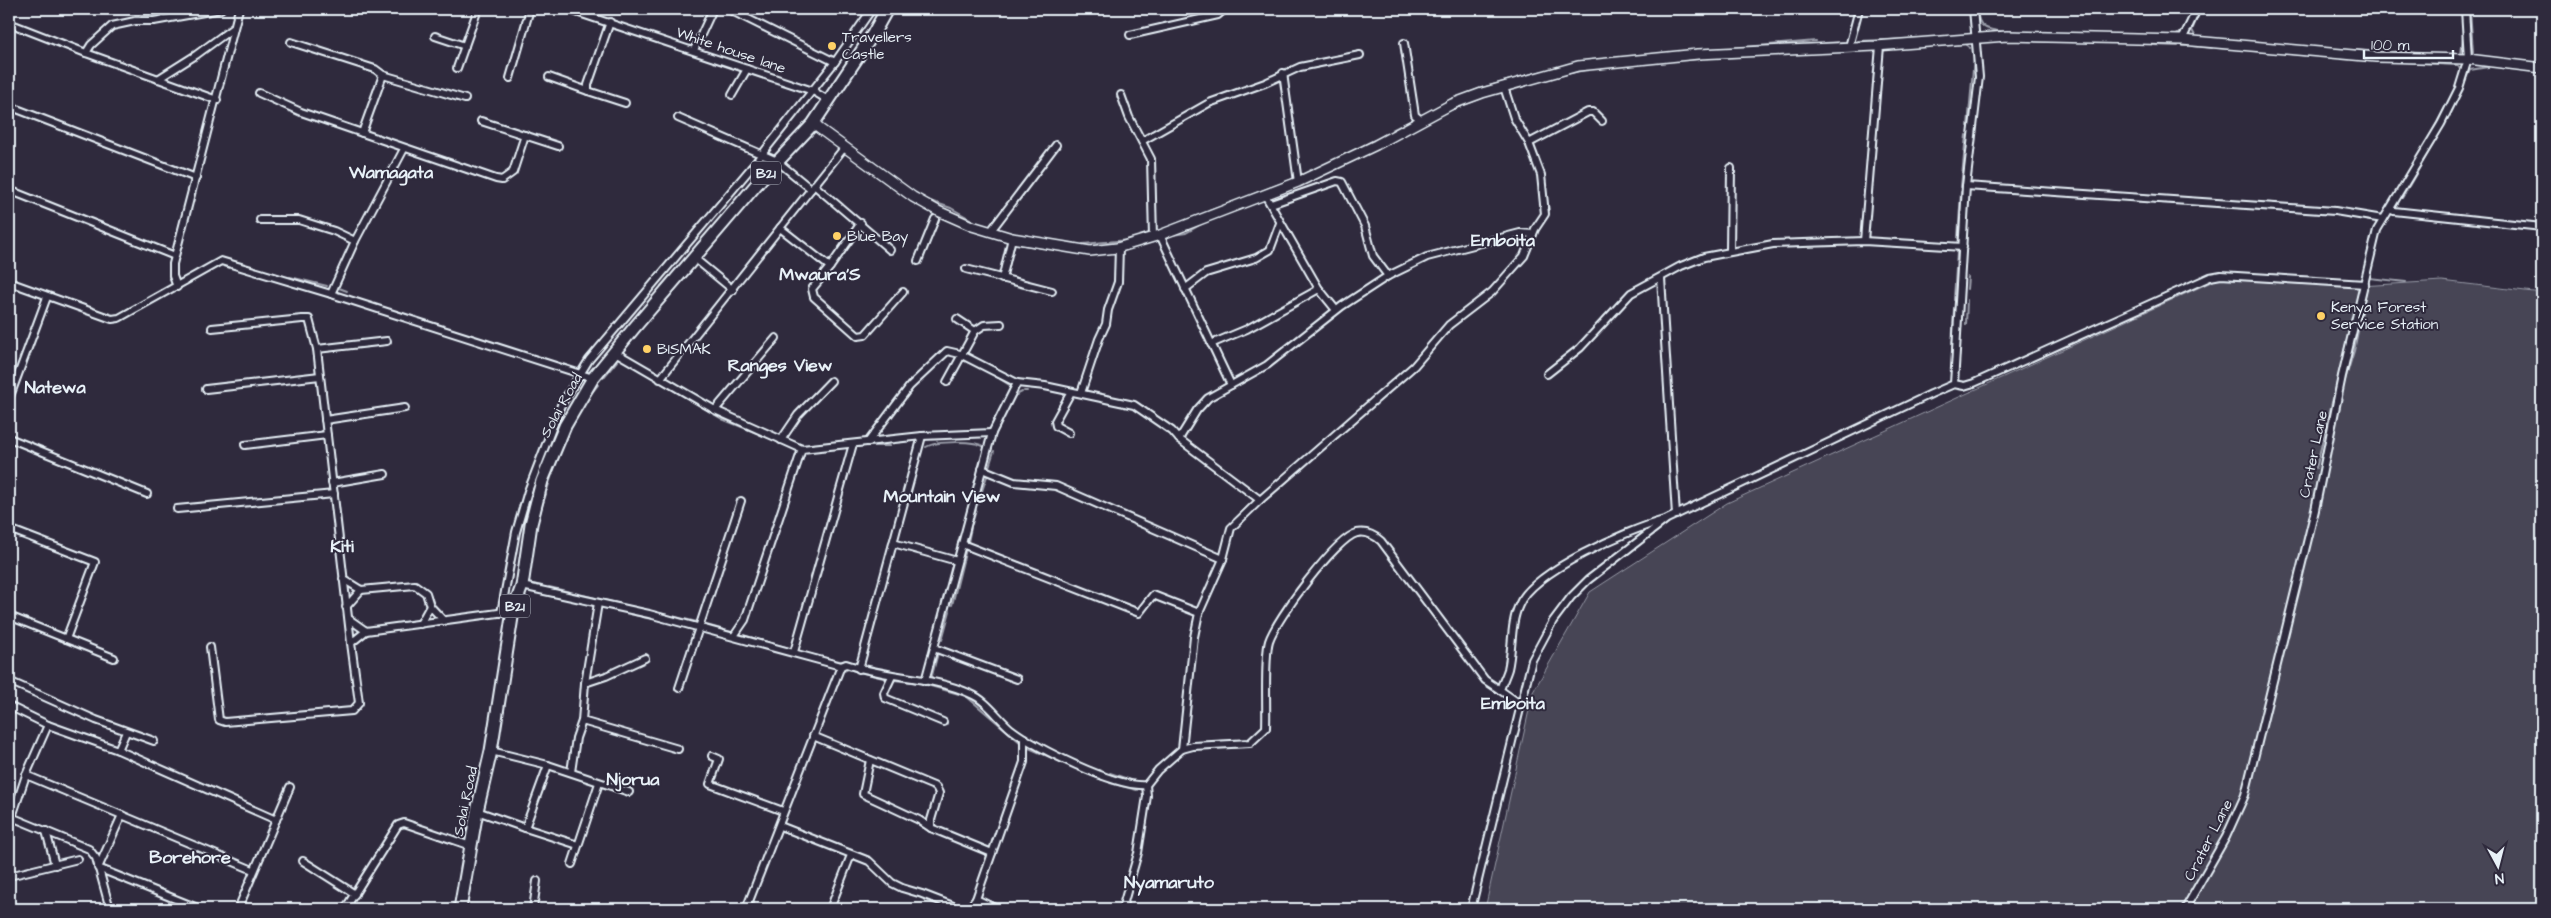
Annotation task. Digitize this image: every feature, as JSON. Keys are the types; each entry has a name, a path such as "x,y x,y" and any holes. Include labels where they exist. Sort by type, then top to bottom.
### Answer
{"highway":[{"name":"Solai Road","path":"460,909 477,811 491,751 514,611 522,586 531,524 542,481 565,426 593,378 693,257 777,161 813,124 873,34 887,9"}],"street":[{"path":"86,53 91,45 112,26 135,21 154,21 221,9"},
{"path":"177,287 173,276 176,256 239,9"},
{"path":"457,68 478,9"},
{"path":"510,78 530,9"},
{"name":"White house lane","path":"567,9 813,91 828,100"},
{"path":"694,50 713,9"},
{"path":"728,9 835,62"},
{"path":"1130,35 1218,15 1225,9"},
{"path":"1848,47 1859,9"},
{"path":"1954,384 1966,186 1979,77 1973,9"},
{"path":"2182,40 2197,9"},
{"name":"Crater Lane","path":"2185,909 2226,837 2240,807 2250,778 2268,694 2315,510 2342,376 2377,230 2448,113 2459,88 2468,58 2465,9"},
{"path":"501,613 516,532 528,491 561,405 598,349 751,168 813,91 835,62 869,10"},
{"path":"588,91 588,85 610,22"},
{"path":"9,23 217,100"},
{"path":"158,79 196,55 233,28"},
{"path":"435,36 465,46"},
{"path":"813,124 913,197 938,211 990,232 1012,238 1090,251 1119,247 1156,236 1298,182 1376,145 1452,104 1504,87 1586,66 1698,54 1880,46 1975,37 2007,36 2182,40 2376,57 2468,58 2542,68"},
{"path":"291,42 375,69 382,75 465,99"},
{"path":"1404,43 1416,116 1421,120"},
{"path":"1864,241 1880,46"},
{"path":"1142,141 1209,102 1265,83 1300,67 1360,55"},
{"path":"732,95 746,69"},
{"path":"1283,74 1298,182"},
{"path":"362,133 382,75"},
{"path":"550,77 625,103"},
{"path":"1182,749 1194,636 1199,613 1223,559 1231,528 1260,500 1414,366 1449,324 1492,292 1524,256 1533,234 1545,214 1541,175 1529,143 1514,118 1504,87"},
{"path":"259,93 301,112 404,150 502,180 513,172 524,135"},
{"path":"1121,95 1129,117 1151,159 1156,236 1185,289 1231,385"},
{"path":"9,106 196,178"},
{"path":"1529,143 1588,112 1593,112 1602,121"},
{"path":"678,118 777,161 861,223 890,250"},
{"path":"481,121 558,146"},
{"path":"990,232 1056,145"},
{"path":"660,379 733,290 844,148"},
{"path":"332,294 355,241 404,150"},
{"path":"751,168 762,178"},
{"path":"1730,250 1731,168"},
{"path":"1271,204 1337,181 1342,182 1365,226 1373,256 1388,276"},
{"path":"1966,186 2335,211 2383,219"},
{"path":"9,190 176,256"},
{"path":"1265,195 1319,289 1336,310"},
{"path":"2390,208 2394,211 2438,214 2542,227"},
{"path":"918,261 935,219"},
{"path":"260,220 299,220 334,231 355,241"},
{"path":"861,223 812,289 814,297 862,337 903,292"},
{"path":"1185,289 1206,273 1256,258 1270,250 1280,223"},
{"path":"780,228 830,267"},
{"path":"1179,440 1197,410 1208,398 1267,365 1336,310 1388,276 1427,257 1520,233 1533,234"},
{"path":"1002,279 1012,238"},
{"path":"1547,374 1580,348 1631,294 1681,266 1730,250 1773,244 1864,241 1963,247"},
{"path":"1081,394 1099,339 1106,324 1108,310 1118,282 1119,247"},
{"path":"693,257 733,290"},
{"path":"9,282 112,319 119,318 221,261 332,294 593,378"},
{"path":"966,269 1052,291"},
{"path":"1500,690 1509,667 1518,606 1526,591 1537,581 1629,533 1668,519 1954,384 1964,386 1974,383 2210,277 2221,275 2365,284"},
{"path":"1661,278 1676,515"},
{"path":"1211,344 1247,329 1319,289"},
{"path":"9,399 47,297"},
{"path":"210,647 217,714 220,720 225,722 352,711 356,708 358,694 346,607 317,349 310,319 212,328"},
{"path":"957,319 975,331"},
{"path":"947,382 960,354 977,327 1001,324"},
{"path":"715,410 776,338"},
{"path":"317,349 387,341"},
{"path":"868,442 910,386 941,354 947,351 960,354 1017,383 1134,405 1172,431 1179,440 1260,500"},
{"path":"615,352 715,410 802,448 922,436 992,433"},
{"path":"206,389 320,376"},
{"path":"781,440 803,408 831,381"},
{"path":"925,680 992,433 1017,383"},
{"path":"1069,433 1056,426 1055,421 1072,392"},
{"path":"325,420 405,408"},
{"path":"245,445 327,435"},
{"path":"859,669 922,436"},
{"path":"9,438 147,494"},
{"path":"794,652 854,444"},
{"path":"734,636 745,620 802,448"},
{"path":"982,469 1014,482 1056,486 1223,559"},
{"path":"332,482 384,474"},
{"path":"177,509 334,494"},
{"path":"679,688 741,501"},
{"path":"1471,909 1532,660 1571,597 1588,580 1668,519"},
{"path":"9,529 95,562 66,639"},
{"path":"1122,909 1138,853 1147,796 1146,785 1158,770 1182,749 1193,746 1250,743 1266,728 1270,639 1282,615 1303,588 1340,544 1356,533 1365,532 1374,535 1381,541 1485,680 1520,704"},
{"path":"893,543 957,562"},
{"path":"962,544 1139,613 1153,594 1199,613"},
{"path":"343,579 361,590 415,585 426,593 430,606 444,622"},
{"path":"522,586 699,626 841,666 846,664 859,669 892,676 925,680 972,694 1024,738 1106,777 1136,786 1146,785"},
{"path":"346,607 361,590"},
{"path":"571,772 576,738 582,720 585,683 598,603"},
{"path":"420,624 430,606"},
{"path":"351,644 366,631 444,622 514,611"},
{"path":"9,616 114,658"},
{"path":"349,619 366,631"},
{"path":"934,648 1016,679"},
{"path":"585,683 606,676 645,658"},
{"path":"746,909 841,666"},
{"path":"892,676 884,693 885,698 943,722"},
{"path":"9,681 96,720 154,741"},
{"path":"9,706 48,725 118,750 276,820"},
{"path":"582,720 678,748"},
{"path":"48,725 10,816 89,849 96,858 110,909"},
{"path":"118,750 126,732"},
{"path":"813,736 936,787 939,792 931,820 931,828"},
{"path":"968,909 976,899 1024,762 1024,738"},
{"path":"491,751 548,765 630,792"},
{"path":"712,756 719,759 710,784 783,811"},
{"path":"870,760 863,794 919,820 931,828 992,853"},
{"path":"525,828 548,765"},
{"path":"26,775 253,870"},
{"path":"572,864 599,783"},
{"path":"238,909 290,787"},
{"path":"477,811 578,845"},
{"path":"98,868 122,815"},
{"path":"344,909 398,824 404,823 471,846"},
{"path":"780,826 868,861 892,883 902,888 960,909"},
{"path":"46,831 55,865"},
{"path":"830,909 851,855"},
{"path":"9,876 78,859"},
{"path":"303,861 355,894"},
{"path":"98,868 200,909"},
{"path":"533,909 537,881"},
{"path":"976,899 997,909"}],"shaded area":[{"path":"2220,278 2360,286 2442,281 2542,293 2542,909 1485,909 1533,692 1590,592 1727,503"}],"waterway":[{"path":"1970,9 1971,25"},
{"path":"1977,9 1979,21 1985,28 2006,32"},
{"path":"2196,38 2192,30 2201,9"},
{"path":"2470,9 2473,52"},
{"path":"2175,36 2183,30"},
{"path":"2461,56 2463,34"},
{"path":"1858,41 1912,39"},
{"path":"1733,48 1816,41"},
{"path":"2028,41 2049,42"},
{"path":"1825,43 1844,42"},
{"path":"2054,42 2081,42"},
{"path":"2129,43 2146,44"},
{"path":"1953,44 1965,44 1970,48"},
{"path":"2153,45 2178,46"},
{"path":"2182,46 2188,46"},
{"path":"2193,46 2212,48"},
{"path":"2218,48 2248,50"},
{"path":"2338,49 2348,50"},
{"path":"2354,50 2384,52"},
{"path":"2254,51 2280,53"},
{"path":"2391,52 2403,51 2421,54"},
{"path":"1598,60 1666,53"},
{"path":"2290,54 2311,56"},
{"path":"1707,58 1738,57"},
{"path":"1968,126 1974,58"},
{"path":"1683,60 1701,59"},
{"path":"2401,62 2455,65 2462,72"},
{"path":"2444,125 2470,70 2488,67"},
{"path":"1561,75 1585,70"},
{"path":"1520,77 1543,71"},
{"path":"1453,99 1514,79"},
{"path":"1445,112 1490,95"},
{"path":"2423,148 2445,108"},
{"path":"1419,116 1431,111"},
{"path":"1392,130 1416,118"},
{"path":"2402,198 2442,129"},
{"path":"1349,153 1386,134"},
{"path":"1961,187 1966,135"},
{"path":"408,152 420,156"},
{"path":"1316,178 1355,160"},
{"path":"878,177 904,196"},
{"path":"1251,195 1296,178"},
{"path":"1958,238 1961,192"},
{"path":"749,203 753,197"},
{"path":"927,200 951,208 979,224"},
{"path":"1209,211 1226,205"},
{"path":"2383,214 2385,209"},
{"path":"1172,235 1186,233 1205,222"},
{"path":"697,244 706,235"},
{"path":"1083,244 1129,240"},
{"path":"1062,242 1074,243"},
{"path":"1015,244 1053,249"},
{"path":"1954,300 1957,252"},
{"path":"661,286 678,267"},
{"path":"290,277 327,286"},
{"path":"1967,289 1968,277"},
{"path":"2369,278 2406,282"},
{"path":"2344,352 2360,287"},
{"path":"339,288 347,291"},
{"path":"2342,390 2354,351 2366,291"},
{"path":"647,305 652,296"},
{"path":"1966,325 1967,300"},
{"path":"1952,349 1954,308"},
{"path":"624,350 633,339"},
{"path":"966,352 983,362"},
{"path":"2341,369 2342,360"},
{"path":"603,378 617,361"},
{"path":"992,374 998,378"},
{"path":"2316,468 2339,374"},
{"path":"651,377 722,419 781,443"},
{"path":"1000,379 1011,386 1010,389"},
{"path":"586,400 598,385"},
{"path":"1016,395 1022,392"},
{"path":"569,432 574,421"},
{"path":"926,447 938,443 955,442 973,443 984,447"},
{"path":"855,447 862,446"},
{"path":"866,446 890,446"},
{"path":"843,448 850,447"},
{"path":"988,470 994,451"},
{"path":"547,490 557,459"},
{"path":"982,491 987,476"},
{"path":"542,506 546,494"},
{"path":"978,504 980,494"},
{"path":"537,523 541,510"},
{"path":"972,524 976,510"},
{"path":"535,533 537,526"},
{"path":"968,542 971,528"},
{"path":"952,605 966,549"},
{"path":"528,583 542,586"},
{"path":"549,587 697,622"},
{"path":"942,640 950,611"},
{"path":"635,615 651,619"},
{"path":"658,620 683,626"},
{"path":"703,624 735,633"},
{"path":"743,635 793,649"},
{"path":"724,637 733,640"},
{"path":"801,652 844,662"},
{"path":"931,679 938,653"},
{"path":"864,666 884,670"},
{"path":"844,671 848,669 887,679"},
{"path":"894,680 919,683"},
{"path":"927,685 966,696 1021,743"},
{"path":"1029,748 1075,768"},
{"path":"1082,772 1103,780"},
{"path":"1110,773 1134,781"},
{"path":"1110,783 1137,790"}],"place":[{"name":"Travellers Castle","path":"832,46"},
{"name":"Blue Bay","path":"837,236"},
{"name":"Kenya Forest Service Station","path":"2321,316"},
{"name":"BISMAK","path":"647,349"}],"district":[{"name":"Wamagata","path":"391,172"},
{"name":"Emboita","path":"1503,240"},
{"name":"Mwaura'S","path":"820,274"},
{"name":"Ranges View","path":"780,365"},
{"name":"Natewa","path":"55,387"},
{"name":"Mountain View","path":"942,496"},
{"name":"Kiti","path":"342,546"},
{"name":"Emboita","path":"1513,703"},
{"name":"Njorua","path":"633,779"},
{"name":"Borehore","path":"190,857"},
{"name":"Nyamaruto","path":"1169,882"}]}
